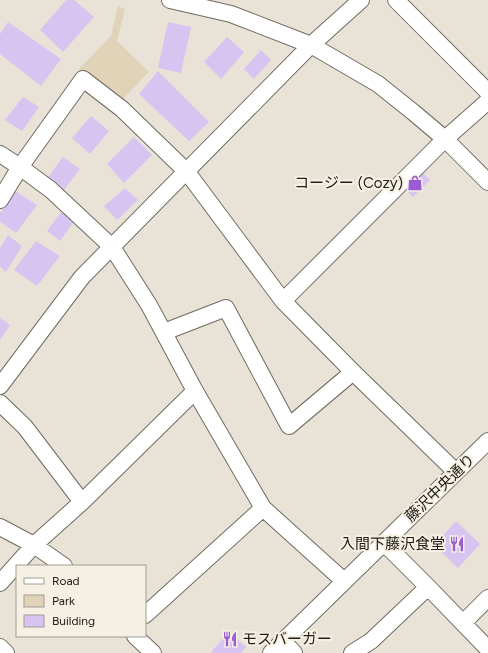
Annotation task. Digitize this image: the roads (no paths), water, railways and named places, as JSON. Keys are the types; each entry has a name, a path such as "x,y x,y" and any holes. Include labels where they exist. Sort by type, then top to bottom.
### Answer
{"street":[{"path":"170,0 231,14 311,45 378,84 445,139 488,182"},
{"path":"0,386 82,277 311,45 361,0"},
{"path":"396,0 488,92"},
{"path":"0,200 20,167 83,79 122,109 186,172 283,301 353,372 456,472"},
{"path":"283,301 445,139 488,101"},
{"path":"0,154 51,190 112,247 149,305 195,391 264,508 344,581"},
{"path":"164,332 226,308 289,426 353,372"},
{"path":"16,565 34,545 82,502 195,391"},
{"path":"0,403 25,427 82,502"},
{"name":"藤沢中央通り","path":"271,653 488,441"},
{"path":"146,613 264,508"},
{"path":"0,527 34,545 63,565"},
{"path":"384,543 488,649"},
{"path":"0,583 16,565"},
{"path":"352,653 374,647 428,587"},
{"path":"463,623 488,598"},
{"path":"136,637 153,653"},
{"path":"283,641 294,653"},
{"path":"0,646 6,653"}],"place":[{"name":"コージー (Cozy)","path":"415,183"},
{"name":"入間下藤沢食堂","path":"457,544"},
{"name":"モスバーガー","path":"230,639"}]}
